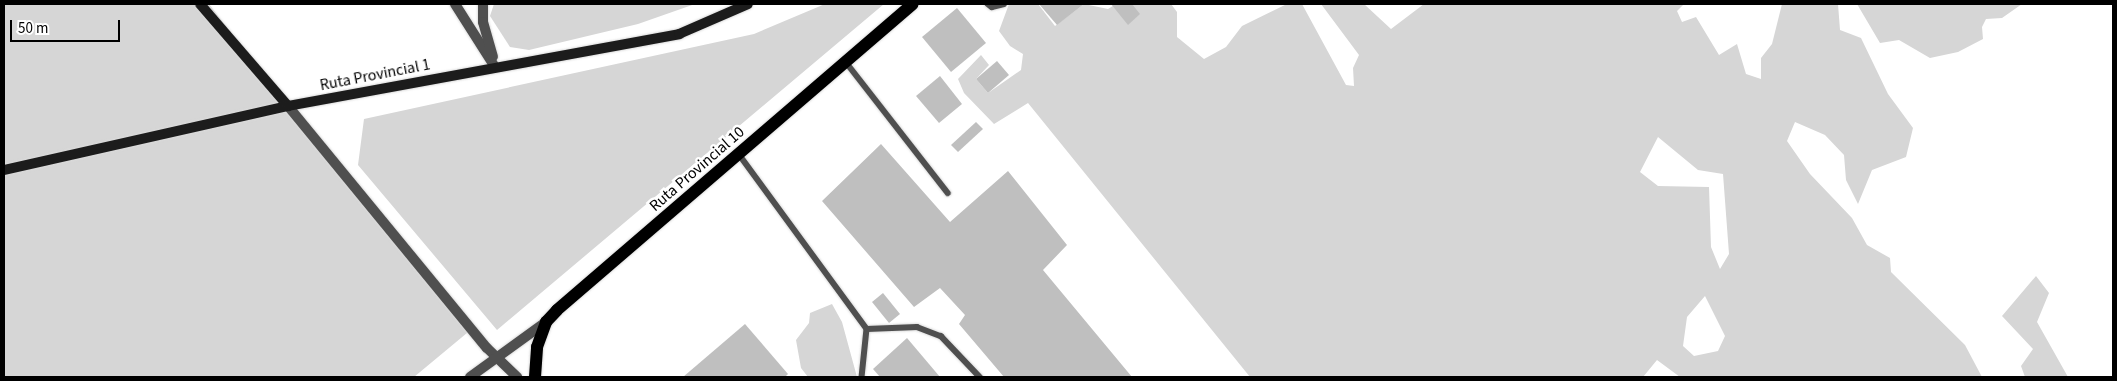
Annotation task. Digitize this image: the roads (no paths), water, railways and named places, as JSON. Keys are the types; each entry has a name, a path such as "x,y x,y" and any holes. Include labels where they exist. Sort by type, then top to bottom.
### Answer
{"main road":[{"path":"200,4 288,106"},
{"name":"Ruta Provincial 1","path":"4,170 288,106 678,34 748,4"},
{"name":"Ruta Provincial 10","path":"535,377 537,347 546,322 913,4"}],"street":[{"path":"455,4 496,67"},
{"path":"483,4 483,22 496,67"},
{"path":"288,106 498,359 517,377"},
{"path":"470,377 498,359 546,322"}],"lane":[{"path":"988,4 992,7 1004,4"},
{"path":"846,62 948,193"},
{"path":"739,154 867,329 862,377"},
{"path":"867,329 917,327 941,336 980,377"}]}
